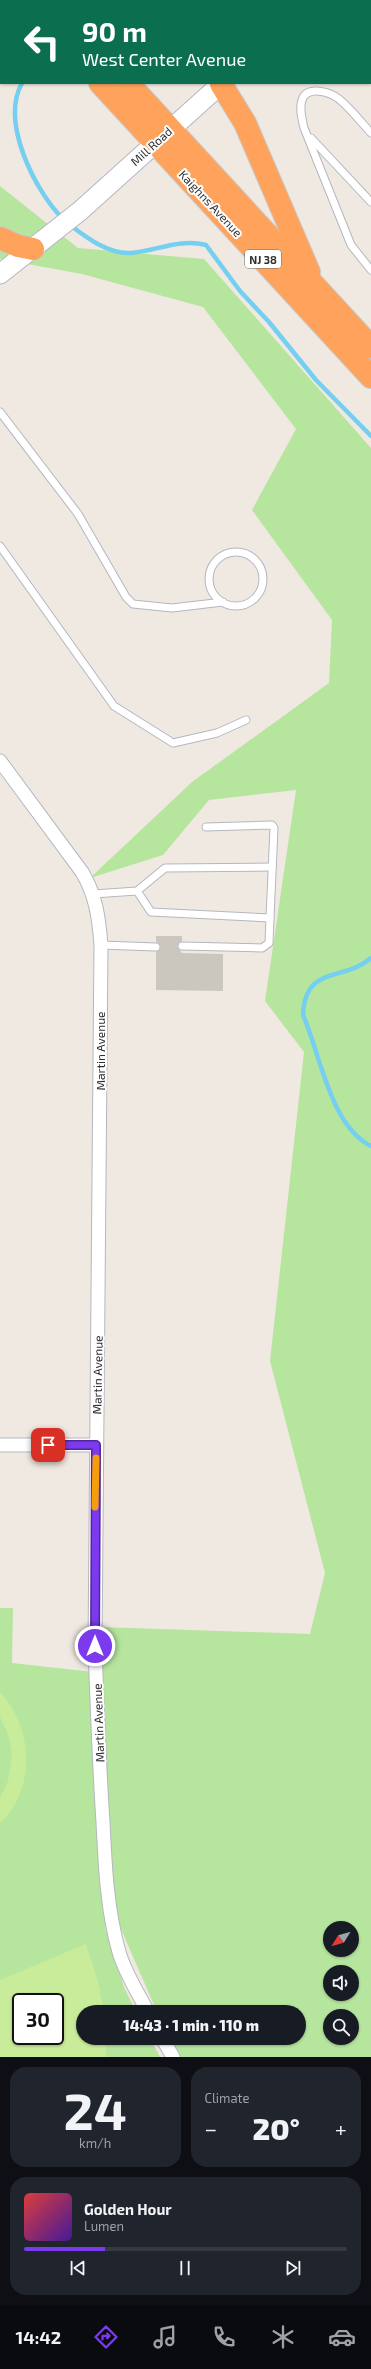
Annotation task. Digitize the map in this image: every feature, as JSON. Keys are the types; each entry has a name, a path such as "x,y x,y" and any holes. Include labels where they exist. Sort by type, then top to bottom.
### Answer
{"highway":[{"name":"Kaighns Avenue","path":"101,84 162,135 315,287 371,347"},
{"name":"Kaighns Avenue","path":"129,84 162,135 371,377"},
{"path":"223,84 245,123 315,287"},
{"path":"0,238 18,246 33,249"}],"street":[{"name":"Mill Road","path":"0,274 56,231 221,84"},
{"name":"Martin Avenue","path":"0,761 74,859 90,884 98,913 101,945 95,1646 105,1852 112,1916 119,1952 130,1980 144,2005"},
{"path":"0,1445 96,1445"},
{"path":"166,2045 173,2057"}],"lane":[{"path":"371,133 338,98 322,90 308,93 302,99 300,110 307,134 351,244 371,270"},
{"path":"307,134 371,202"},
{"path":"0,412 78,514 126,597 133,604 172,608 223,602 231,605 248,602 260,590 263,573 259,565 246,554 229,553 214,563 211,571 211,584 216,596 223,602"},
{"path":"0,546 114,706 124,714 172,743 217,733 246,720"},
{"path":"182,946 262,948 269,943 274,828 272,825 206,827"},
{"path":"93,894 137,891 165,868 272,867"},
{"path":"137,891 151,912 270,918"},
{"path":"101,945 156,947"}],"green space":[{"path":"0,186 78,248 204,259 371,448 371,2057 177,2057 171,2045 306,2045 306,2005 154,2005 118,1922 105,1927 124,1987 133,2005 76,2005 76,2045 154,2045 160,2057 0,2057 0,1608 13,1608 12,1663 93,1672 101,1627 310,1634 325,1573 270,1361 304,1052 265,1001 296,790 209,800 163,855 90,878 192,782 329,683 332,620 252,510 296,429 203,307 82,274 0,259"},
{"path":"0,1692 11,1707 19,1723 24,1740 26,1758 25,1776 20,1793 12,1809 0,1823 0,1798 8,1781 12,1755 9,1737 0,1717"},
{"path":"86,1944 98,1982 103,2005 76,2005 76,2045 106,2045 106,2057 0,2057 0,1980"}],"building":[{"path":"156,936 182,936 182,941 177,946 182,953 223,954 223,991 156,990 156,952 161,947 156,942"}],"waterway":[{"path":"22,84 16,99 15,117 18,136 32,174 52,207 63,219"},
{"path":"70,225 98,244 122,253 140,252 187,243 206,245 240,291 269,322 316,380 371,436"},
{"path":"371,958 349,970 328,976 318,981 311,988 305,999 303,1015 336,1106 345,1122 357,1136 371,1146"}],"slow traffic":[{"path":"95,1507 96,1458"}],"route":[{"path":"48,1445 96,1445 95,1646"}]}
